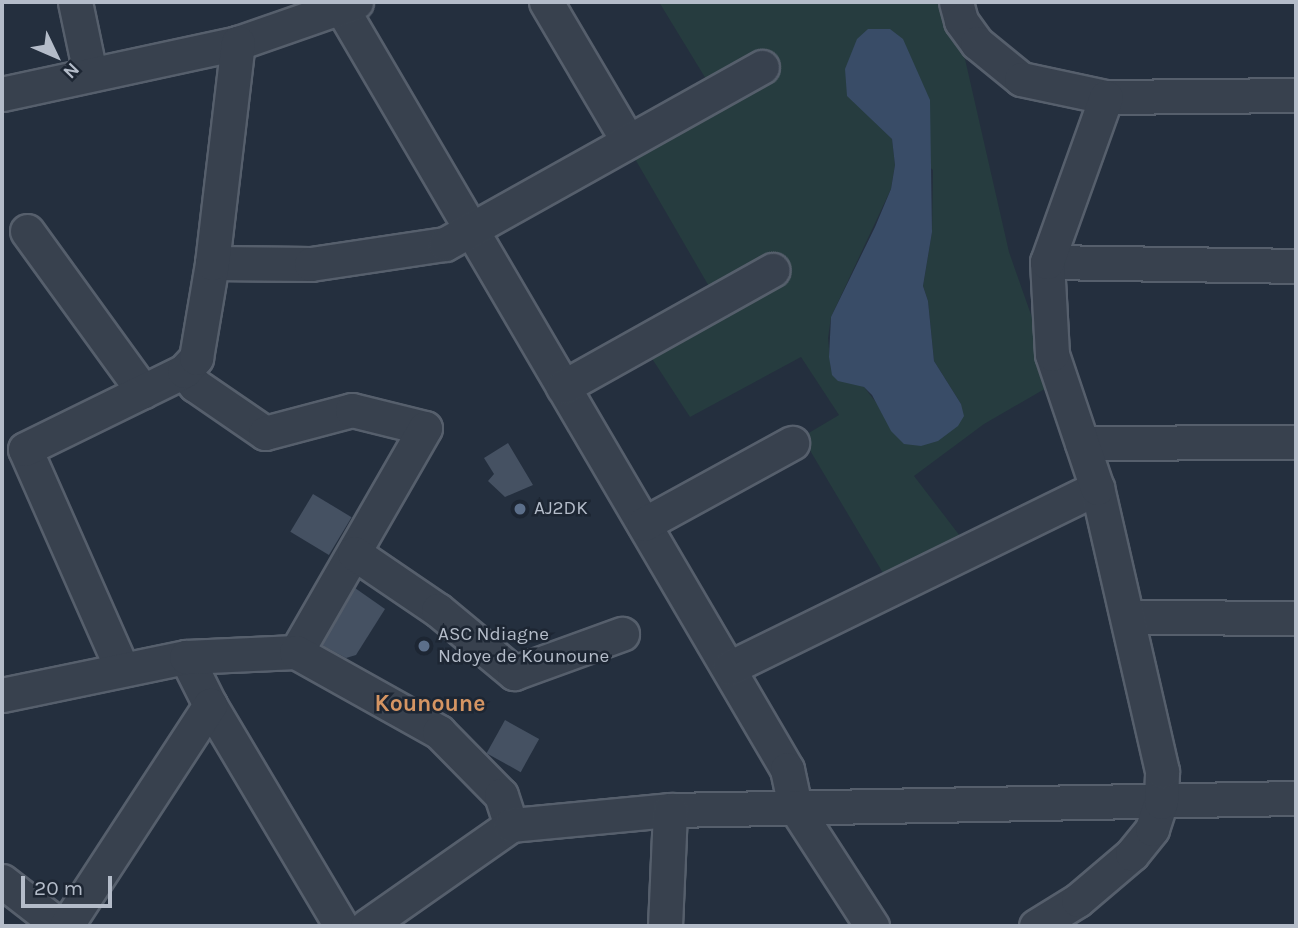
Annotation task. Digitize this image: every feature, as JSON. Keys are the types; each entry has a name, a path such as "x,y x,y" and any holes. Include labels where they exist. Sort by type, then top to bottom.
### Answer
{"street":[{"path":"75,2 90,73"},
{"path":"546,2 628,141"},
{"path":"956,2 961,21 977,43 1021,79 1106,97 1296,95"},
{"path":"2,94 237,43 345,4 471,229 788,769 795,807 872,926"},
{"path":"122,669 25,449 184,371 192,364 198,348 212,263 237,43"},
{"path":"212,263 311,264 445,244 762,66"},
{"path":"1036,926 1078,900 1132,854 1152,828 1161,802 1162,771 1097,488 1052,354 1047,262 1106,97"},
{"path":"27,231 143,391"},
{"path":"1047,262 1296,267"},
{"path":"563,387 772,270"},
{"path":"184,371 195,386 265,433 352,410 425,428 296,652"},
{"path":"1082,443 1296,442"},
{"path":"644,524 792,443"},
{"path":"729,668 1097,488"},
{"path":"354,552 438,610 514,673 622,634"},
{"path":"1128,617 1296,618"},
{"path":"2,695 186,657 296,652 439,732 501,795 511,825"},
{"path":"186,657 210,705 341,926"},
{"path":"66,926 210,705"},
{"path":"367,926 511,825 670,810 1296,798"},
{"path":"665,926 670,810"},
{"path":"2,881 60,926"}],"green space":[{"path":"659,2 952,2 1009,252 1055,383 984,424 914,476 960,536 883,573 802,437 839,415 801,357 690,417 649,354 725,314 620,133 709,84","holes":["872,118 933,170 932,232 923,286 928,301 934,361 961,404 879,406 864,387 831,370 828,338 831,317 891,189 895,165 892,139"]}],"water":[{"path":"868,29 890,29 903,39 930,100 932,232 923,286 928,301 934,361 961,404 964,416 958,426 938,441 921,446 904,444 891,431 872,395 864,387 838,381 832,375 829,357 831,317 891,189 895,165 892,139 847,96 845,69 857,39"}],"building":[{"path":"508,443 533,485 505,497 488,481 494,474 484,458"},
{"path":"313,494 352,517 329,555 290,532"},
{"path":"355,588 385,609 356,655 346,658 322,645"},
{"path":"505,720 539,739 521,772 487,753"}],"place":[{"name":"AJ2DK","path":"520,509"},
{"name":"ASC Ndiagne Ndoye de Kounoune","path":"424,646"}],"district":[{"name":"Kounoune","path":"430,704"}]}
